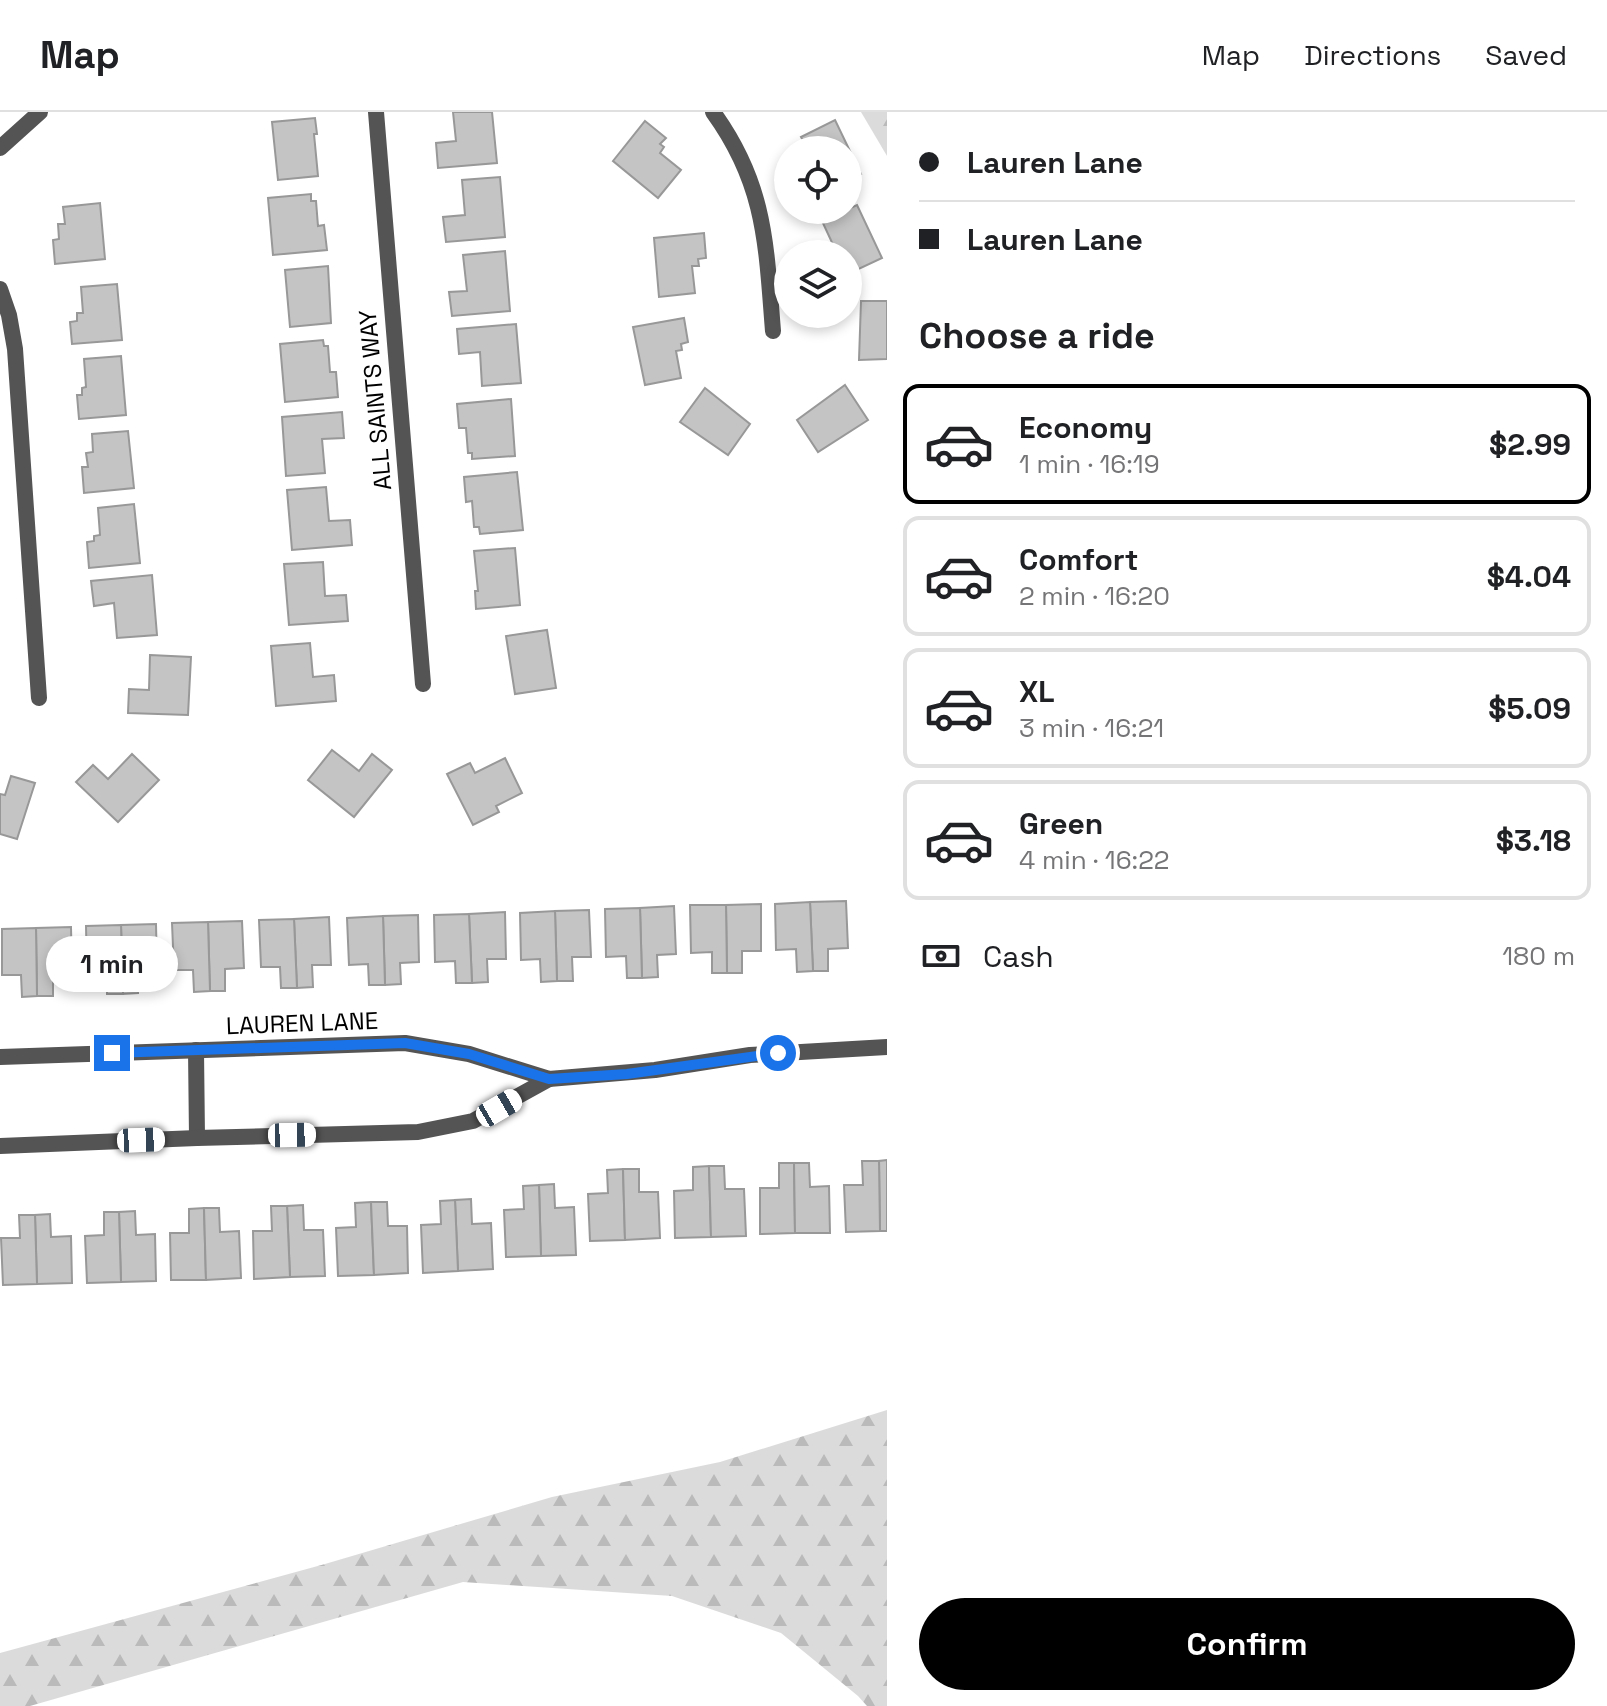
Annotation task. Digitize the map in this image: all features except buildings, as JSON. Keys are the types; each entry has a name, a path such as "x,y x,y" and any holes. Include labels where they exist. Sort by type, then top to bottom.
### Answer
{"street":[{"path":"0,148 40,112"},
{"name":"ALL SAINTS WAY","path":"376,112 423,684"},
{"path":"713,112 727,132 754,186 766,242 773,331"},
{"path":"0,289 9,315 15,349 39,698"},
{"name":"LAUREN LANE","path":"0,1057 405,1043 469,1054 549,1079 655,1070 750,1055 887,1047"},
{"name":"LAUREN LANE","path":"196,1050 197,1138"},
{"name":"LAUREN LANE","path":"0,1146 418,1132 473,1121 549,1079"}],"green space":[{"path":"861,112 887,112 887,156"},
{"path":"887,1410 887,1706 867,1706 781,1633 672,1596 463,1582 30,1706 0,1706 0,1653 325,1564 552,1497 720,1462"}],"route":[{"path":"112,1053 405,1043 469,1054 549,1079 627,1074 778,1053"}]}
